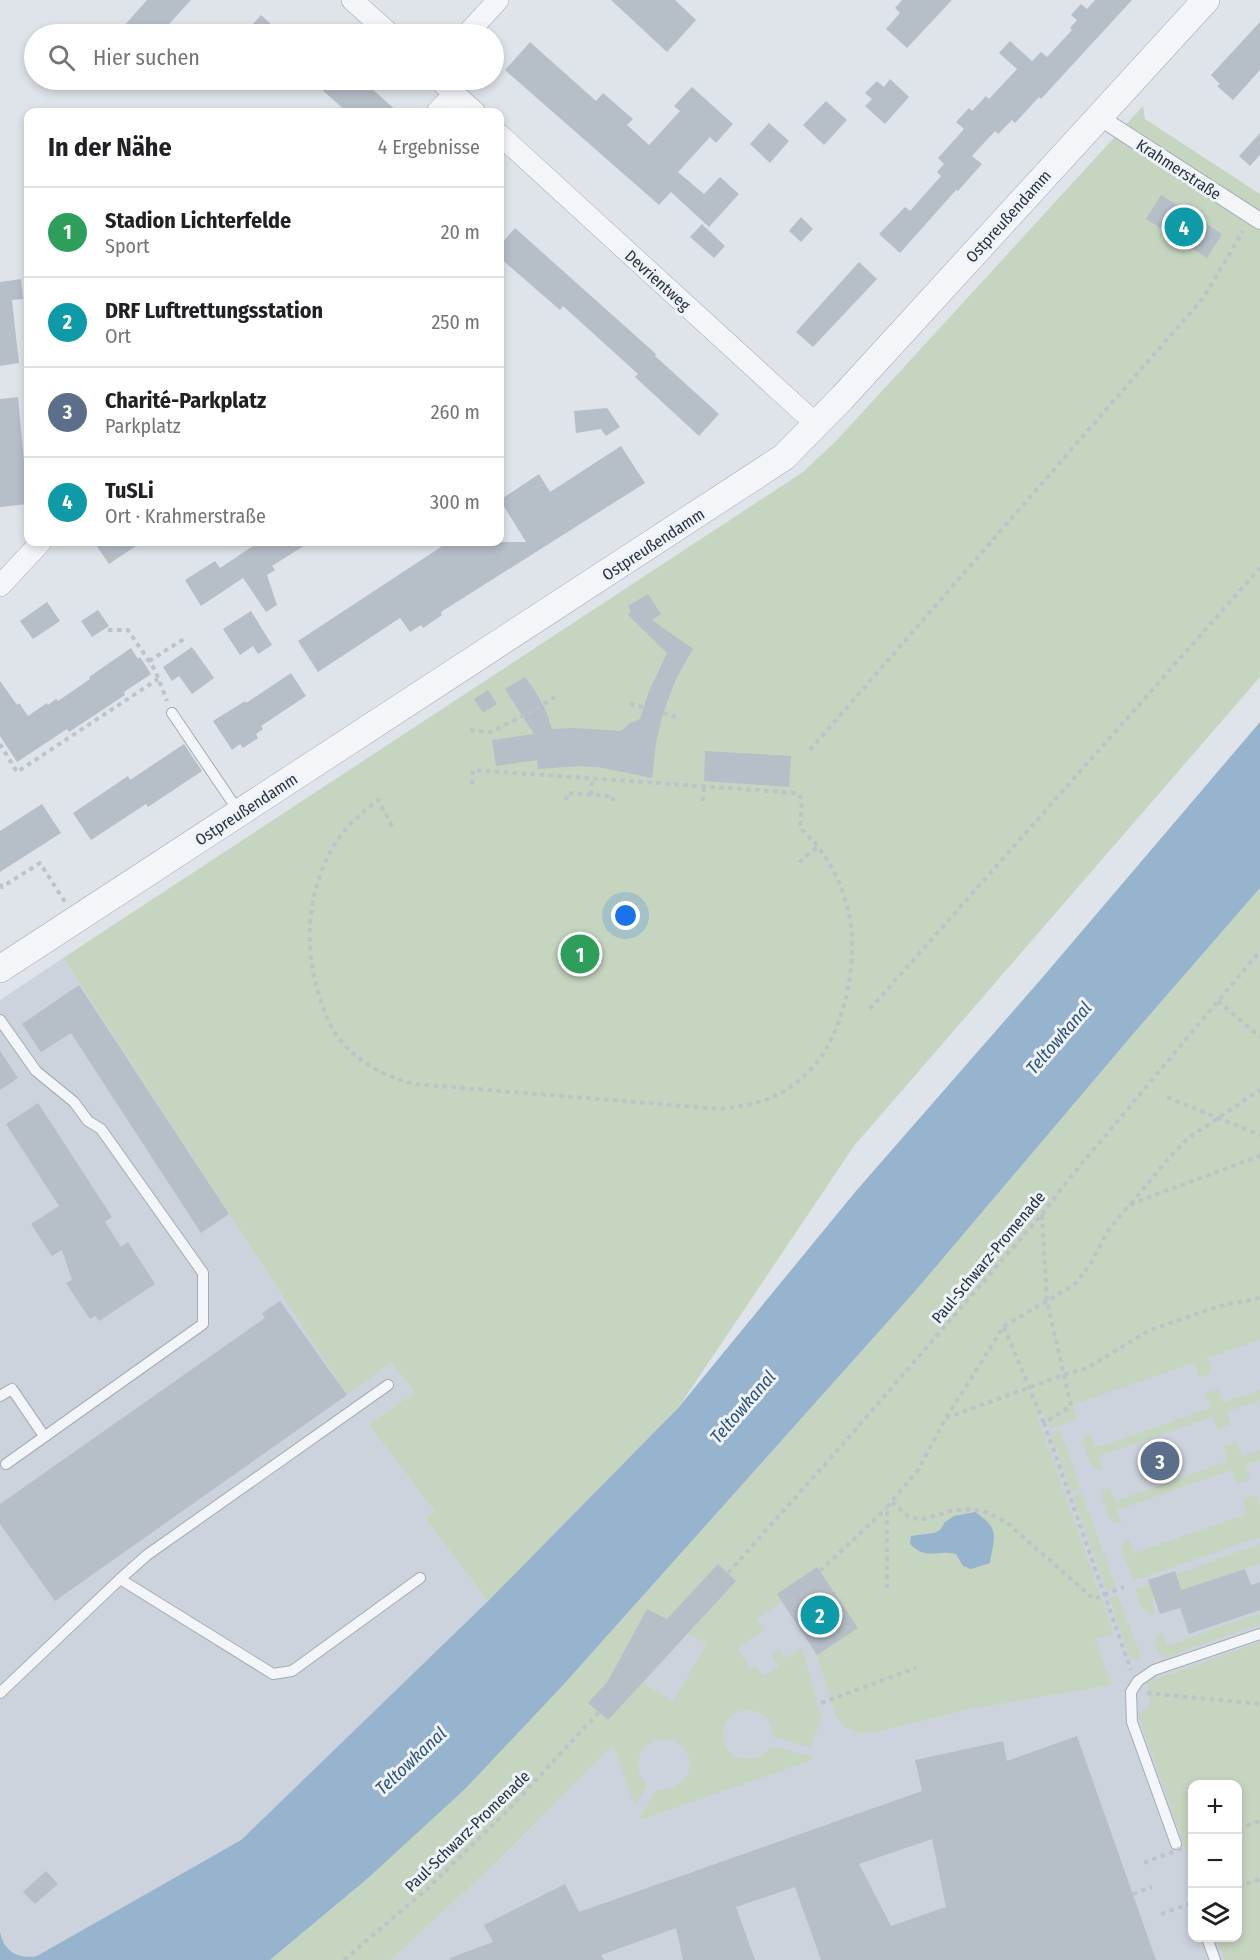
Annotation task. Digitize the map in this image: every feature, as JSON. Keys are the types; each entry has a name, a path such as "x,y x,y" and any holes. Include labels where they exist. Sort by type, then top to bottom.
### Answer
{"street":[{"path":"352,0 379,24"},
{"path":"476,24 498,0"},
{"name":"Ostpreußendamm","path":"0,969 784,457 817,425 1206,0"},
{"path":"439,108 446,90"},
{"path":"450,90 471,108"},
{"name":"Krahmerstraße","path":"1099,117 1256,219"},
{"name":"Devrientweg","path":"504,139 817,425"},
{"path":"0,586 37,546"}],"lane":[{"path":"172,713 240,812"},
{"path":"0,1020 36,1071 74,1102 88,1121 101,1129 203,1273 203,1324 6,1464"},
{"path":"0,1693 147,1555 388,1385"},
{"path":"0,1396 12,1389 44,1436"},
{"path":"120,1579 273,1674 292,1671 420,1578"},
{"path":"1180,1846 1131,1722 1133,1688 1154,1670 1260,1634"},
{"path":"1208,1942 1215,1960"}],"path":[{"path":"810,750 1204,297 1256,219"},
{"path":"870,1009 1260,567"},
{"path":"108,630 128,630 148,661 172,713"},
{"path":"148,661 187,637"},
{"path":"0,744 17,772 158,680"},
{"path":"470,730 491,732 555,697"},
{"path":"630,704 643,708"},
{"path":"663,713 679,718"},
{"path":"392,826 378,800 355,818 337,840 326,862 310,912 309,944 316,985 324,1012 340,1040 357,1057 376,1070 414,1084 721,1109 773,1098 790,1088 806,1074 825,1052 846,997 852,947 849,914 840,884 818,847 800,828 802,800 797,793 472,770 472,784"},
{"path":"591,795 592,778"},
{"path":"703,801 704,786"},
{"path":"567,800 567,793 613,796 613,803"},
{"path":"799,862 818,847"},
{"path":"0,884 2,887 40,863 61,896"},
{"name":"Paul-Schwarz-Promenade","path":"728,1573 1042,1214 1260,951"},
{"path":"1218,1001 1260,1037"},
{"path":"820,1571 892,1502 918,1470 946,1418 1004,1326 1074,1285 1091,1263 1107,1232 1188,1138 1260,1090"},
{"path":"1167,1097 1260,1135"},
{"path":"1128,1206 1260,1156"},
{"path":"1042,1214 1047,1301 1071,1406 1044,1423"},
{"path":"946,1418 1087,1368 1150,1330 1220,1306 1260,1298"},
{"path":"1004,1326 1044,1423 1105,1594 1133,1688 1260,1704"},
{"path":"892,1502 910,1518 924,1519 950,1511 970,1509 989,1513 1007,1523 1094,1599 1124,1587"},
{"path":"887,1507 887,1588"},
{"path":"821,1703 916,1668"},
{"name":"Paul-Schwarz-Promenade","path":"344,1960 428,1888 509,1809 599,1712"},
{"path":"1242,1828 1260,1821"},
{"path":"1144,1863 1180,1846"},
{"path":"1242,1886 1260,1879"},
{"path":"1133,1894 1152,1887"},
{"path":"1161,1914 1188,1904"}],"shaded area":[{"path":"63,958 347,1394 391,1363 415,1392 368,1424 434,1511 425,1519 488,1601 241,1840 44,1953 26,1958 13,1954 7,1949 1,1939 0,1931 0,1000"},
{"path":"1260,1072 1260,1960 391,1960 494,1865 613,1745 608,1720 702,1619"}],"green space":[{"path":"1143,106 1145,119 1260,194 1260,677 854,1146 678,1408 488,1601 425,1519 434,1511 368,1424 415,1392 391,1363 347,1395 63,958 803,472 836,441"},
{"path":"1260,888 1260,1340 1207,1358 1212,1373 1199,1377 1194,1363 1073,1405 1077,1420 1050,1429 1042,1411 1036,1412 1114,1633 1095,1640 1112,1685 975,1708 876,1732 859,1733 844,1727 835,1714 817,1655 817,1568 777,1594 783,1601 757,1619 765,1630 737,1648 751,1669 756,1666 763,1676 779,1666 772,1655 780,1650 785,1658 802,1647 822,1718 810,1747 773,1737 770,1725 764,1717 748,1710 731,1716 725,1724 723,1735 728,1751 741,1759 757,1757 771,1746 815,1759 640,1820 639,1818 657,1790 673,1787 685,1777 689,1771 688,1756 683,1748 674,1741 664,1739 647,1746 638,1764 640,1774 647,1785 635,1806 613,1745 494,1865 391,1960 270,1960 367,1879 565,1683 917,1289","holes":["688,1634 707,1644 673,1701 643,1683"]},
{"path":"1218,1389 1223,1403 1260,1390 1260,1400 1227,1412 1231,1425 1218,1430 1213,1417 1099,1456 1103,1470 1094,1469 1092,1466 1085,1450 1084,1438 1091,1434 1096,1448 1210,1408 1205,1393"},
{"path":"1060,1430 1081,1489 1071,1492 1050,1433"},
{"path":"1237,1442 1242,1456 1260,1450 1260,1460 1246,1465 1250,1479 1236,1484 1231,1470 1117,1510 1122,1524 1113,1522 1109,1516 1104,1503 1103,1491 1109,1488 1115,1501 1228,1461 1223,1447"},
{"path":"1082,1493 1116,1588 1107,1591 1073,1497"},
{"path":"1256,1495 1260,1506 1260,1537 1133,1581 1121,1549 1124,1541 1129,1540 1134,1553 1247,1514 1242,1500"},
{"path":"1260,1544 1260,1563 1152,1601 1156,1615 1147,1613 1141,1606 1135,1589"},
{"path":"1118,1595 1141,1657 1131,1660 1109,1598"},
{"path":"1260,1613 1260,1624 1167,1657 1159,1652 1155,1644 1156,1637 1162,1632 1167,1646"},
{"path":"1260,1642 1260,1960 1225,1960 1218,1942 1242,1942 1242,1780 1188,1780 1188,1857 1138,1714 1150,1703 1147,1682"}],"water":[{"name":"Teltowkanal","path":"1260,722 1260,888 917,1289 565,1683 465,1789 367,1879 270,1960 0,1960 0,1931 4,1943 12,1952 23,1956 37,1956 241,1840 488,1601 678,1408 856,1191 1042,978"},
{"path":"975,1512 989,1523 994,1534 990,1563 971,1569 963,1566 956,1554 922,1552 910,1544 911,1536 934,1533 954,1516"}],"building":[{"path":"147,0 191,0 169,24 126,24"},
{"path":"611,0 675,0 696,20 667,52"},
{"path":"902,0 952,0 907,48 886,29 900,13 895,8"},
{"path":"1095,0 1132,0 1041,99 1039,97 1015,123 1012,120 998,134 995,131 972,156 982,164 900,253 879,234 905,207 910,211 941,176 937,172 944,164 938,158 964,129 956,122 969,108 972,111 986,96 989,99 1017,69 999,53 1010,41 1032,61 1041,52 1047,57 1072,30 1070,28 1077,20 1071,15 1081,4 1087,9"},
{"path":"261,15 271,24 253,24"},
{"path":"1260,22 1260,70 1233,100 1217,86 1220,84 1211,75"},
{"path":"530,42 596,101 603,93 633,119 627,125 649,145 680,111 674,106 692,87 733,124 716,143 710,137 678,172 704,194 720,177 739,194 709,227 671,192 659,205 505,70"},
{"path":"890,79 909,97 885,124 865,106 872,99 865,93 877,81 884,87"},
{"path":"322,90 373,90 394,108 342,108"},
{"path":"826,101 847,120 824,145 803,125"},
{"path":"769,123 789,141 770,163 750,144"},
{"path":"1260,133 1260,155 1250,166 1239,156"},
{"path":"1161,195 1222,234 1207,258 1146,219"},
{"path":"801,217 813,229 801,242 789,231"},
{"path":"702,224 725,246 714,258 690,237"},
{"path":"515,228 656,354 655,356 719,414 699,436 635,377 638,374 563,306 560,310 504,261 504,240"},
{"path":"859,262 877,279 813,347 796,332"},
{"path":"21,279 23,299 12,300 19,363 0,366 0,282"},
{"path":"18,397 24,461 24,504 0,507 0,399"},
{"path":"607,408 620,427 606,436 601,429 576,433 574,411"},
{"path":"621,446 645,483 441,612 442,615 423,628 421,625 410,632 400,618 318,672 298,641 440,546 504,546 504,542 526,542 504,506 504,497 539,474 550,492"},
{"path":"97,546 136,546 109,564"},
{"path":"253,546 304,546 272,566 275,570 267,575 277,605 266,612 243,578 201,606 185,580 215,561 220,568"},
{"path":"648,594 661,614 652,620 693,649 677,677 663,713 656,743 652,778 598,767 538,769 537,760 496,766 492,740 534,734 505,689 525,677 546,711 552,729 621,731 630,723 640,719 649,691 667,653 628,615 631,611 628,606"},
{"path":"47,602 60,621 33,639 20,621"},
{"path":"98,610 109,626 92,637 81,621"},
{"path":"251,611 272,645 258,654 253,646 240,655 223,629"},
{"path":"192,647 214,678 192,694 179,676 172,681 163,667"},
{"path":"131,648 151,674 124,692 125,695 69,732 67,729 17,762 0,736 0,681 28,716 47,703 48,705 56,699 58,701"},
{"path":"291,673 306,696 261,726 263,729 256,734 258,738 243,748 240,744 232,750 213,721 245,701 246,703"},
{"path":"488,690 497,704 483,713 474,699"},
{"path":"184,744 202,771 148,807 146,804 91,840 73,813 128,776 130,780"},
{"path":"705,751 791,756 789,787 704,781"},
{"path":"42,804 61,833 0,872 0,831"},
{"path":"79,985 229,1214 201,1233 71,1033 41,1052 22,1024"},
{"path":"0,1051 18,1078 0,1090"},
{"path":"38,1103 112,1217 105,1222 121,1247 128,1242 155,1284 99,1321 95,1316 90,1319 66,1283 72,1280 62,1250 52,1256 31,1224 59,1206 6,1124"},
{"path":"280,1301 347,1395 55,1601 0,1524 0,1504 265,1318 262,1313"},
{"path":"718,1564 736,1581 608,1720 588,1703 608,1681 647,1609 667,1619"},
{"path":"817,1567 858,1628 817,1655 777,1594"},
{"path":"1245,1569 1251,1585 1260,1582 1260,1610 1189,1634 1180,1608 1160,1614 1148,1580 1175,1571 1181,1590"},
{"path":"1077,1736 1156,1960 821,1960 795,1887 736,1907 755,1960 683,1960 676,1928 601,1955 604,1960 450,1960 450,1958 493,1942 484,1925 565,1884 579,1912 922,1791 915,1760 1003,1741 1007,1761","holes":["932,1839 946,1907 891,1926 859,1864"]},
{"path":"46,1871 58,1884 35,1904 23,1892"}],"place":[{"name":"TuSLi","path":"1184,227"},
{"name":"Stadion Lichterfelde","path":"580,954"},
{"name":"Charité-Parkplatz","path":"1160,1461"},
{"name":"DRF Luftrettungsstation","path":"820,1615"}]}
